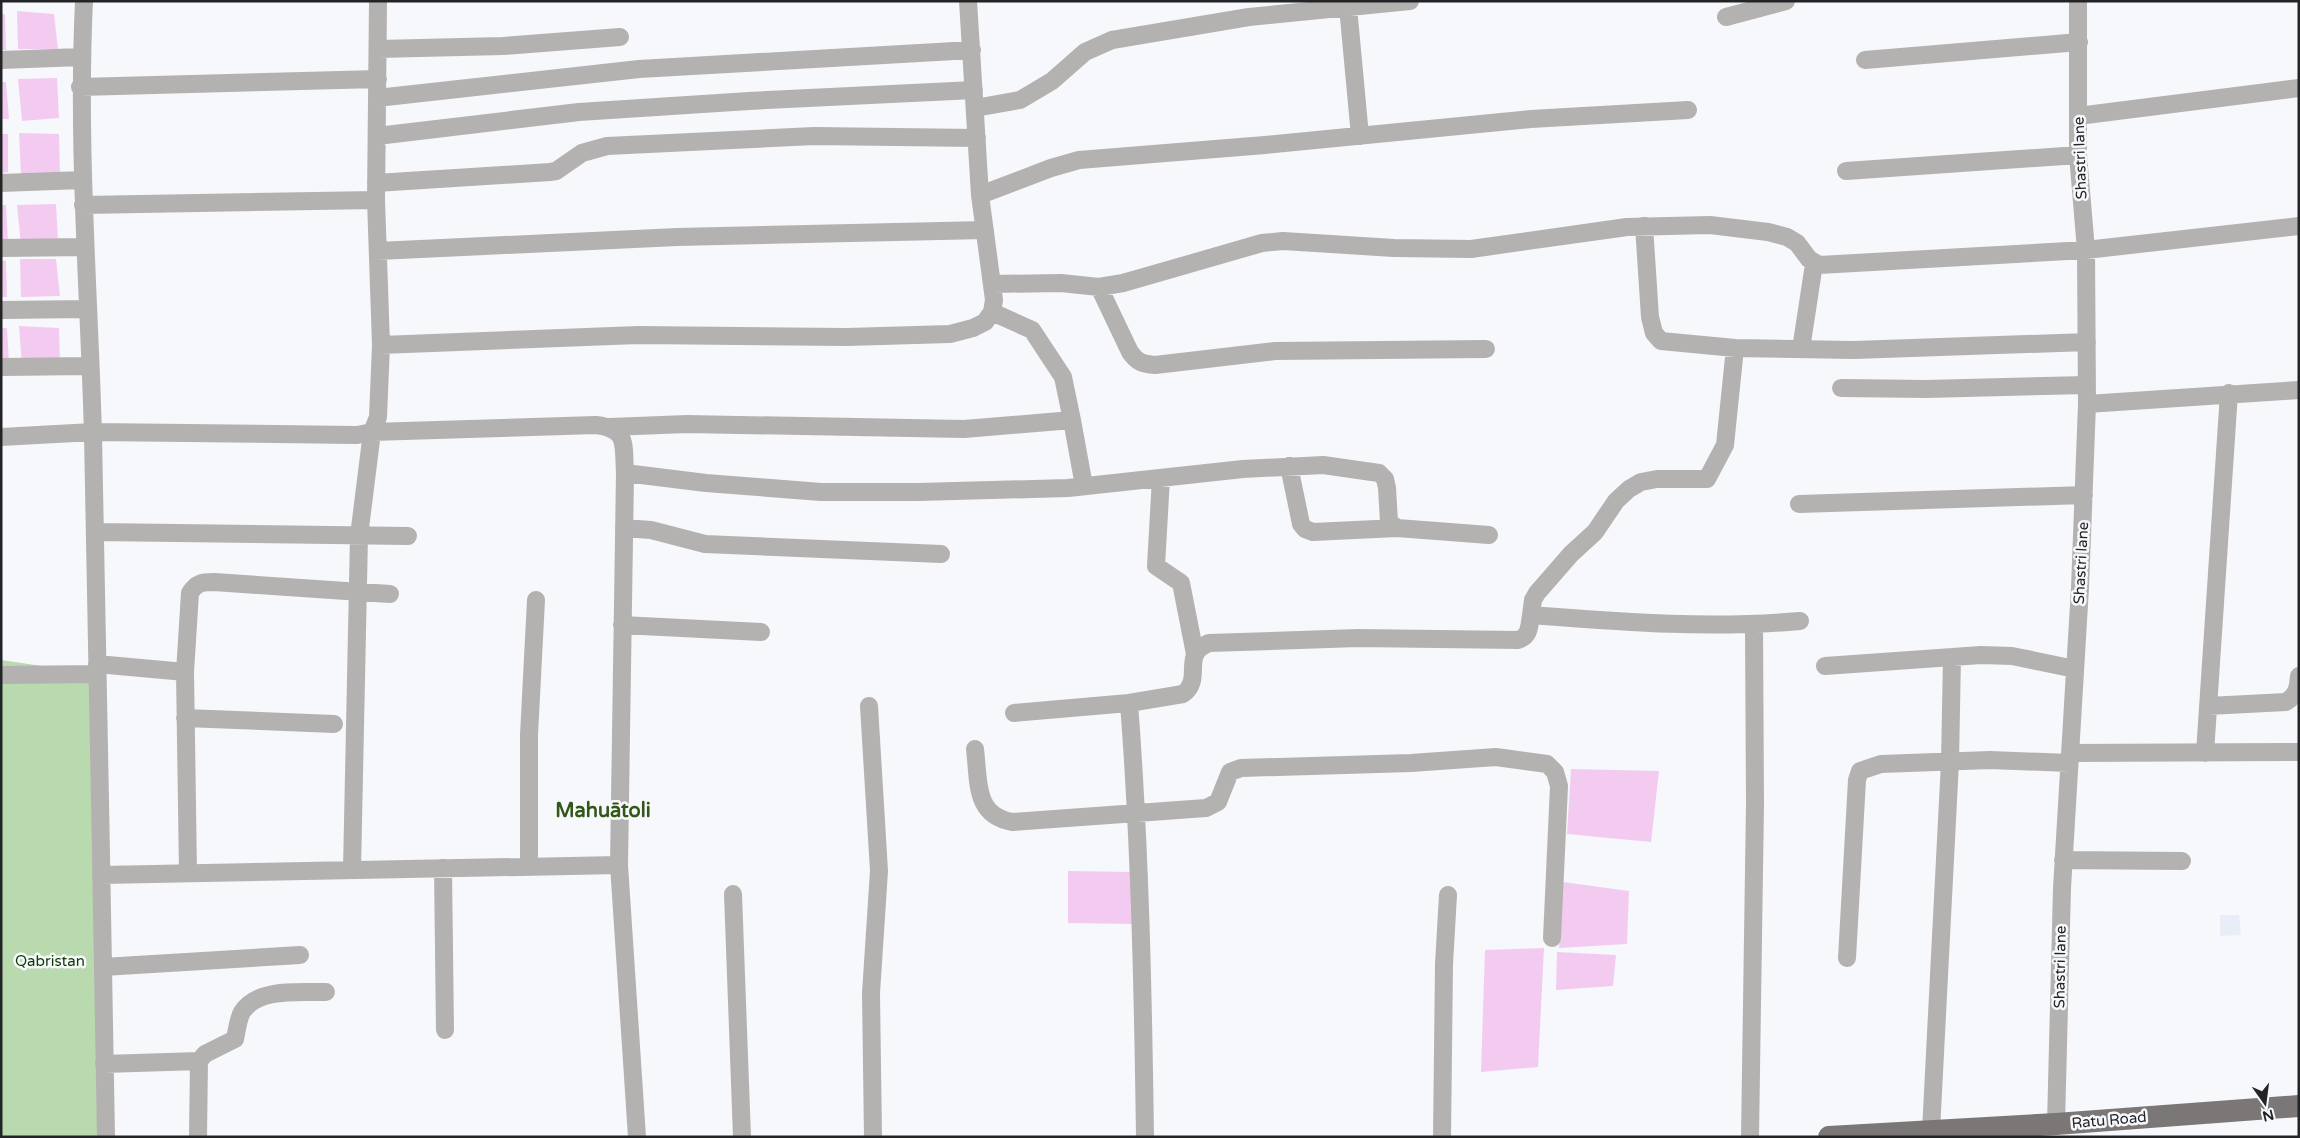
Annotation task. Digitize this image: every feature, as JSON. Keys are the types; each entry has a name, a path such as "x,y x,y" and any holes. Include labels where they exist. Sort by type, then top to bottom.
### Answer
{"main road":[{"name":"Ratu Road","path":"1829,1137 1931,1131 2059,1130 2299,1106"},
{"path":"2059,1130 2299,1121"}],"street":[{"path":"84,1 80,87 82,180 93,432 106,1137"},
{"path":"352,870 360,534 372,432 378,417 381,346 376,191 378,1"},
{"path":"381,346 638,335 848,337 950,334 973,328 986,322 992,312 992,284 980,194 968,1"},
{"path":"377,136 579,112 975,99 1020,100 1052,81 1085,52 1112,40 1249,17 1410,1"},
{"path":"1726,17 1786,1"},
{"name":"Shastri lane","path":"2059,1130 2063,860 2075,668 2087,404 2086,250 2078,155 2078,1"},
{"path":"1348,7 1360,136"},
{"path":"378,49 504,46 620,37"},
{"path":"1864,60 2078,42"},
{"path":"377,98 639,69 972,50"},
{"path":"1,60 81,58"},
{"path":"80,87 378,80"},
{"path":"2078,116 2299,88"},
{"path":"980,194 1051,168 1080,160 1360,136 1532,118 1688,110"},
{"path":"83,205 376,191 550,172 556,171 582,152 607,146 814,136 977,138"},
{"path":"1846,171 2078,155"},
{"path":"1,183 82,180"},
{"path":"992,284 1061,282 1099,287 1123,283 1262,243 1283,241 1394,248 1471,248 1644,226 1710,225 1768,232 1786,237 1797,243 1814,264 1801,349"},
{"path":"1644,226 1650,317 1654,333 1661,341 1673,344 1735,348 1854,350 2087,342"},
{"path":"1809,259 1818,265 2086,250 2299,226"},
{"path":"378,251 677,237 985,230"},
{"path":"1,248 85,247"},
{"path":"1099,287 1130,352 1142,364 1155,365 1275,351 1486,350"},
{"path":"1,310 88,309"},
{"path":"992,312 1032,330 1063,377 1084,486"},
{"path":"1014,713 1129,703 1183,694 1190,689 1192,683 1192,663 1195,654 1200,647 1209,644 1358,638 1518,640 1525,638 1528,632 1533,600 1537,593 1572,554 1595,532 1616,501 1629,489 1641,482 1657,479 1707,479 1725,445 1735,348"},
{"path":"1,366 90,366"},
{"path":"1841,388 1926,389 2087,385"},
{"path":"2087,404 2228,393 2299,390"},
{"path":"2205,753 2228,393"},
{"path":"1,437 93,432 357,435 372,432 687,424 964,429 1072,420"},
{"path":"610,427 618,431 623,439 625,473 619,865 637,1137"},
{"path":"625,473 706,483 821,492 918,492 1084,486 1243,469 1323,465 1378,472 1385,479 1387,488 1389,522 1397,528"},
{"path":"1289,466 1301,524 1305,529 1313,532 1397,528 1490,535"},
{"path":"1161,478 1156,566 1181,584 1195,654"},
{"path":"1799,504 2084,495"},
{"path":"624,528 651,530 705,544 940,554"},
{"path":"95,532 408,536"},
{"path":"188,873 185,672 190,593 194,586 202,582 390,594"},
{"path":"529,867 530,735 536,600"},
{"path":"1531,615 1678,626 1800,622"},
{"path":"622,625 761,632"},
{"path":"1750,1137 1755,804 1754,625"},
{"path":"1825,666 1981,655 2012,656 2075,668"},
{"path":"1931,1131 1950,762 1952,657"},
{"path":"1,676 97,668 185,672"},
{"path":"2208,706 2286,702 2294,697 2298,687 2299,676"},
{"path":"1129,703 1137,812 1143,956 1145,1137"},
{"path":"869,706 879,871 871,993 873,1137"},
{"path":"186,718 334,724"},
{"path":"975,749 980,794 984,805 991,815 1000,820 1030,822 1206,808 1218,802 1230,772 1241,768 1411,763 1496,757 1547,764 1555,772 1559,786 1552,938"},
{"path":"1847,958 1857,780 1860,772 1881,764 2205,753 2299,752"},
{"path":"2063,860 2182,861"},
{"path":"101,875 619,865"},
{"path":"442,868 445,1030"},
{"path":"733,894 742,1137"},
{"path":"1442,1137 1444,964 1448,895"},
{"path":"102,967 300,955"},
{"path":"104,1064 198,1061 205,1054 235,1039 241,1014 247,1006 260,998 269,995 326,992"},
{"path":"198,1061 198,1137"}],"shaded area":[{"path":"2220,915 2239,915 2241,935 2220,936"}],"green space":[{"name":"Qabristan","path":"1,660 97,674 97,1137 1,1137"}],"building":[{"path":"17,11 54,14 58,49 18,49"},
{"path":"1,14 5,14 6,50 1,50"},
{"path":"57,78 59,118 22,121 18,79"},
{"path":"1,82 6,82 9,119 1,119"},
{"path":"19,133 59,134 60,174 21,174"},
{"path":"1,134 8,134 8,172 1,173"},
{"path":"56,204 58,241 21,245 17,205"},
{"path":"1,205 6,205 8,242 1,242"},
{"path":"20,259 56,259 60,296 21,297"},
{"path":"1,260 6,261 7,297 1,297"},
{"path":"19,326 59,328 60,362 22,366"},
{"path":"1,328 7,328 9,363 1,363"},
{"path":"1571,769 1659,771 1651,842 1567,834"},
{"path":"1068,871 1134,872 1134,924 1068,923"},
{"path":"1563,882 1629,891 1627,944 1559,948"},
{"path":"1544,948 1538,1067 1481,1072 1485,950"},
{"path":"1557,952 1616,955 1613,986 1556,990"}],"district":[{"name":"Mahuātoli","path":"603,810"}]}
